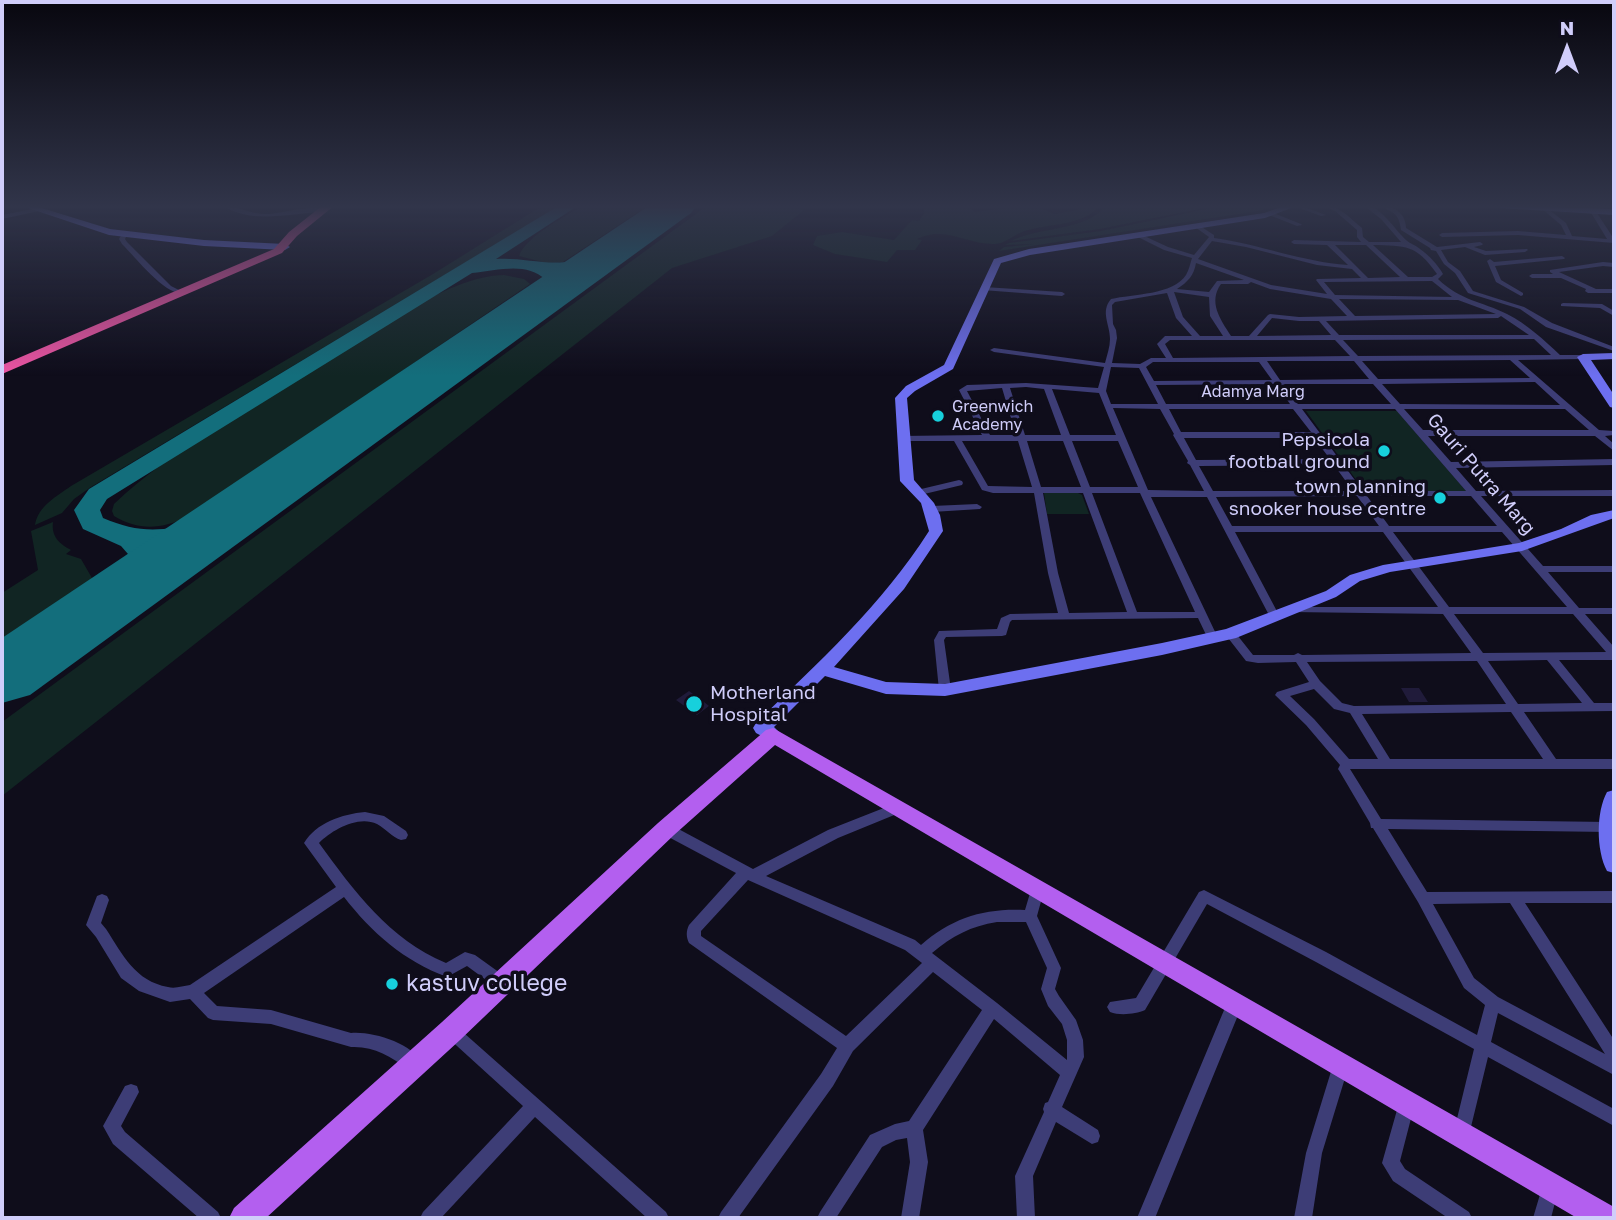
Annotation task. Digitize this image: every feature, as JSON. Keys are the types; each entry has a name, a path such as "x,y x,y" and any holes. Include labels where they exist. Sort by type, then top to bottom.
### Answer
{"highway":[{"path":"2,370 181,293 245,262"}],"main road":[{"path":"997,262 949,367 936,377 912,387 901,398 907,481 920,492 932,509 936,531 913,570 822,669 762,729 1605,1218"},
{"path":"1583,357 1614,356"},
{"path":"1583,357 1614,404"},
{"path":"1600,379 1614,380"},
{"path":"822,669 886,688 945,690 1213,638 1295,610 1331,594 1355,578 1411,563 1522,547 1596,518 1614,514"},
{"path":"244,1218 415,1065 666,829 738,768 773,734"},
{"path":"1614,797 1614,865"}],"street":[{"path":"143,262 169,287 181,293"},
{"path":"1194,262 1190,275 1180,285 1150,295 1113,300 1109,304 1109,324 1114,330 1114,342 1101,391 1144,492 1213,638"},
{"path":"1203,262 1289,292 1333,297 1456,299 1502,314 1536,337 1559,358"},
{"path":"1307,262 1324,267 1353,267"},
{"path":"1348,262 1366,279"},
{"path":"1388,262 1406,279"},
{"path":"1352,317 1319,280 1434,279 1440,274 1430,262"},
{"path":"1445,262 1458,272 1470,292 1522,308 1549,325 1614,349"},
{"path":"1517,262 1493,264 1498,281 1521,294"},
{"path":"1595,291 1552,271 1614,265"},
{"path":"1532,276 1560,276"},
{"path":"1434,279 1456,299"},
{"path":"1228,337 1214,316 1212,292 1219,282 1254,282"},
{"path":"984,289 1062,294"},
{"path":"1169,289 1213,296"},
{"path":"1169,289 1180,318 1197,337"},
{"path":"1582,291 1613,292"},
{"path":"1563,305 1602,306 1614,314"},
{"path":"1252,337 1270,316 1321,318 1502,314 1522,308"},
{"name":"Gauri Putra Marg","path":"1321,318 1381,383 1421,433 1614,655"},
{"path":"1171,360 1161,344 1168,338 1536,337"},
{"path":"994,350 1106,365 1142,366"},
{"path":"1142,366 1146,361 1171,360 1583,357"},
{"path":"1511,358 1614,447"},
{"path":"1261,359 1479,656 1552,763"},
{"path":"1142,366 1191,463 1275,617"},
{"path":"1151,383 1537,380"},
{"path":"1005,385 1038,491 1053,573 1064,615"},
{"path":"987,438 963,390 972,386 1047,386 1101,391"},
{"path":"1047,386 1133,615"},
{"name":"Adamya Marg","path":"1107,406 1569,407"},
{"path":"1421,433 1614,433"},
{"path":"1177,435 1315,435"},
{"path":"904,438 1120,438"},
{"path":"957,439 985,488 1038,491 1139,490 1209,494 1614,493"},
{"path":"1191,463 1336,462"},
{"path":"1450,465 1614,462"},
{"path":"920,492 959,482"},
{"path":"932,509 977,507"},
{"path":"1228,529 1506,529"},
{"path":"1540,569 1614,569"},
{"path":"1295,610 1614,611"},
{"path":"945,690 940,640 943,634 1002,632 1005,620 1010,617 1201,615"},
{"path":"1230,634 1250,658 1614,655"},
{"path":"1550,656 1591,707"},
{"path":"1298,657 1316,684 1338,706 1354,710 1614,707"},
{"path":"1316,684 1281,695 1310,722 1346,764"},
{"path":"1354,710 1386,763"},
{"path":"1346,764 1614,764"},
{"path":"1346,764 1344,769 1423,898 1469,983 1493,1002 1614,1067"},
{"path":"847,1046 694,939 694,929 749,874 833,834 899,807"},
{"path":"401,835 386,823 371,817 356,818 330,827 314,839 312,844 345,889 388,938 423,961 447,970 465,959 470,960 502,983"},
{"path":"1376,824 1612,839"},
{"path":"666,829 749,874 910,945 1069,1072"},
{"path":"1027,1218 1024,1176 1076,1057 1075,1040 1068,1020 1048,989 1054,968 1030,916 1038,887"},
{"path":"102,900 93,925 126,973 144,986 170,995 193,992 345,889"},
{"path":"1115,1007 1140,1004 1205,897 1614,1118"},
{"path":"1423,898 1614,897"},
{"path":"1514,898 1614,1054"},
{"path":"727,1218 827,1080 847,1046 927,958 944,932 957,925 1008,915 1030,916"},
{"path":"193,992 213,1013 271,1017 351,1040 362,1038 379,1042 402,1054 415,1065"},
{"path":"1461,1135 1493,1002"},
{"path":"1146,1218 1235,1003"},
{"path":"910,1218 919,1162 915,1128 992,1008"},
{"path":"451,1031 660,1218"},
{"path":"1303,1218 1314,1153 1341,1064"},
{"path":"131,1092 111,1126 212,1218"},
{"path":"1407,1103 1391,1163 1399,1175 1464,1218"},
{"path":"429,1218 535,1106"},
{"path":"1051,1109 1092,1136"},
{"path":"825,1218 876,1141 895,1132 915,1128"},
{"path":"1542,1218 1550,1187"}],"green space":[{"path":"452,262 466,262 91,487 74,499 62,513 35,525 44,507 71,486"},
{"path":"630,262 691,262 672,268 2,796 2,722"},
{"path":"504,275 524,279 530,284 187,517 150,527 132,524 114,516 114,504 159,466 208,433 430,298 481,278"},
{"name":"Pepsicola football ground","path":"1306,411 1397,411 1467,492 1365,492"},
{"path":"1076,492 1082,495 1089,514 1047,514 1044,493"},
{"path":"53,522 53,532 57,539 71,550 66,554 81,559 92,578 88,588 2,646 2,593 38,570 31,531"}],"building":[{"path":"1401,688 1419,688 1428,702 1409,702"},
{"name":"Motherland Hospital","path":"689,691 709,706 697,715 676,700"}],"taxiway":[{"path":"134,583 142,553 131,540 92,523 87,510 98,494 478,262"},
{"path":"540,268 572,267 591,262"},
{"path":"474,268 506,263 540,268"},
{"path":"540,268 556,279 554,291"},
{"path":"122,536 151,538 178,535 231,516"}],"runway":[{"path":"2,676 595,262"}],"place":[{"name":"Greenwich Academy","path":"938,416"},
{"name":"Pepsicola football ground","path":"1384,451"},
{"name":"town planning snooker house centre","path":"1440,498"},
{"name":"Motherland Hospital","path":"694,704"},
{"name":"kastuv college","path":"392,984"}]}
